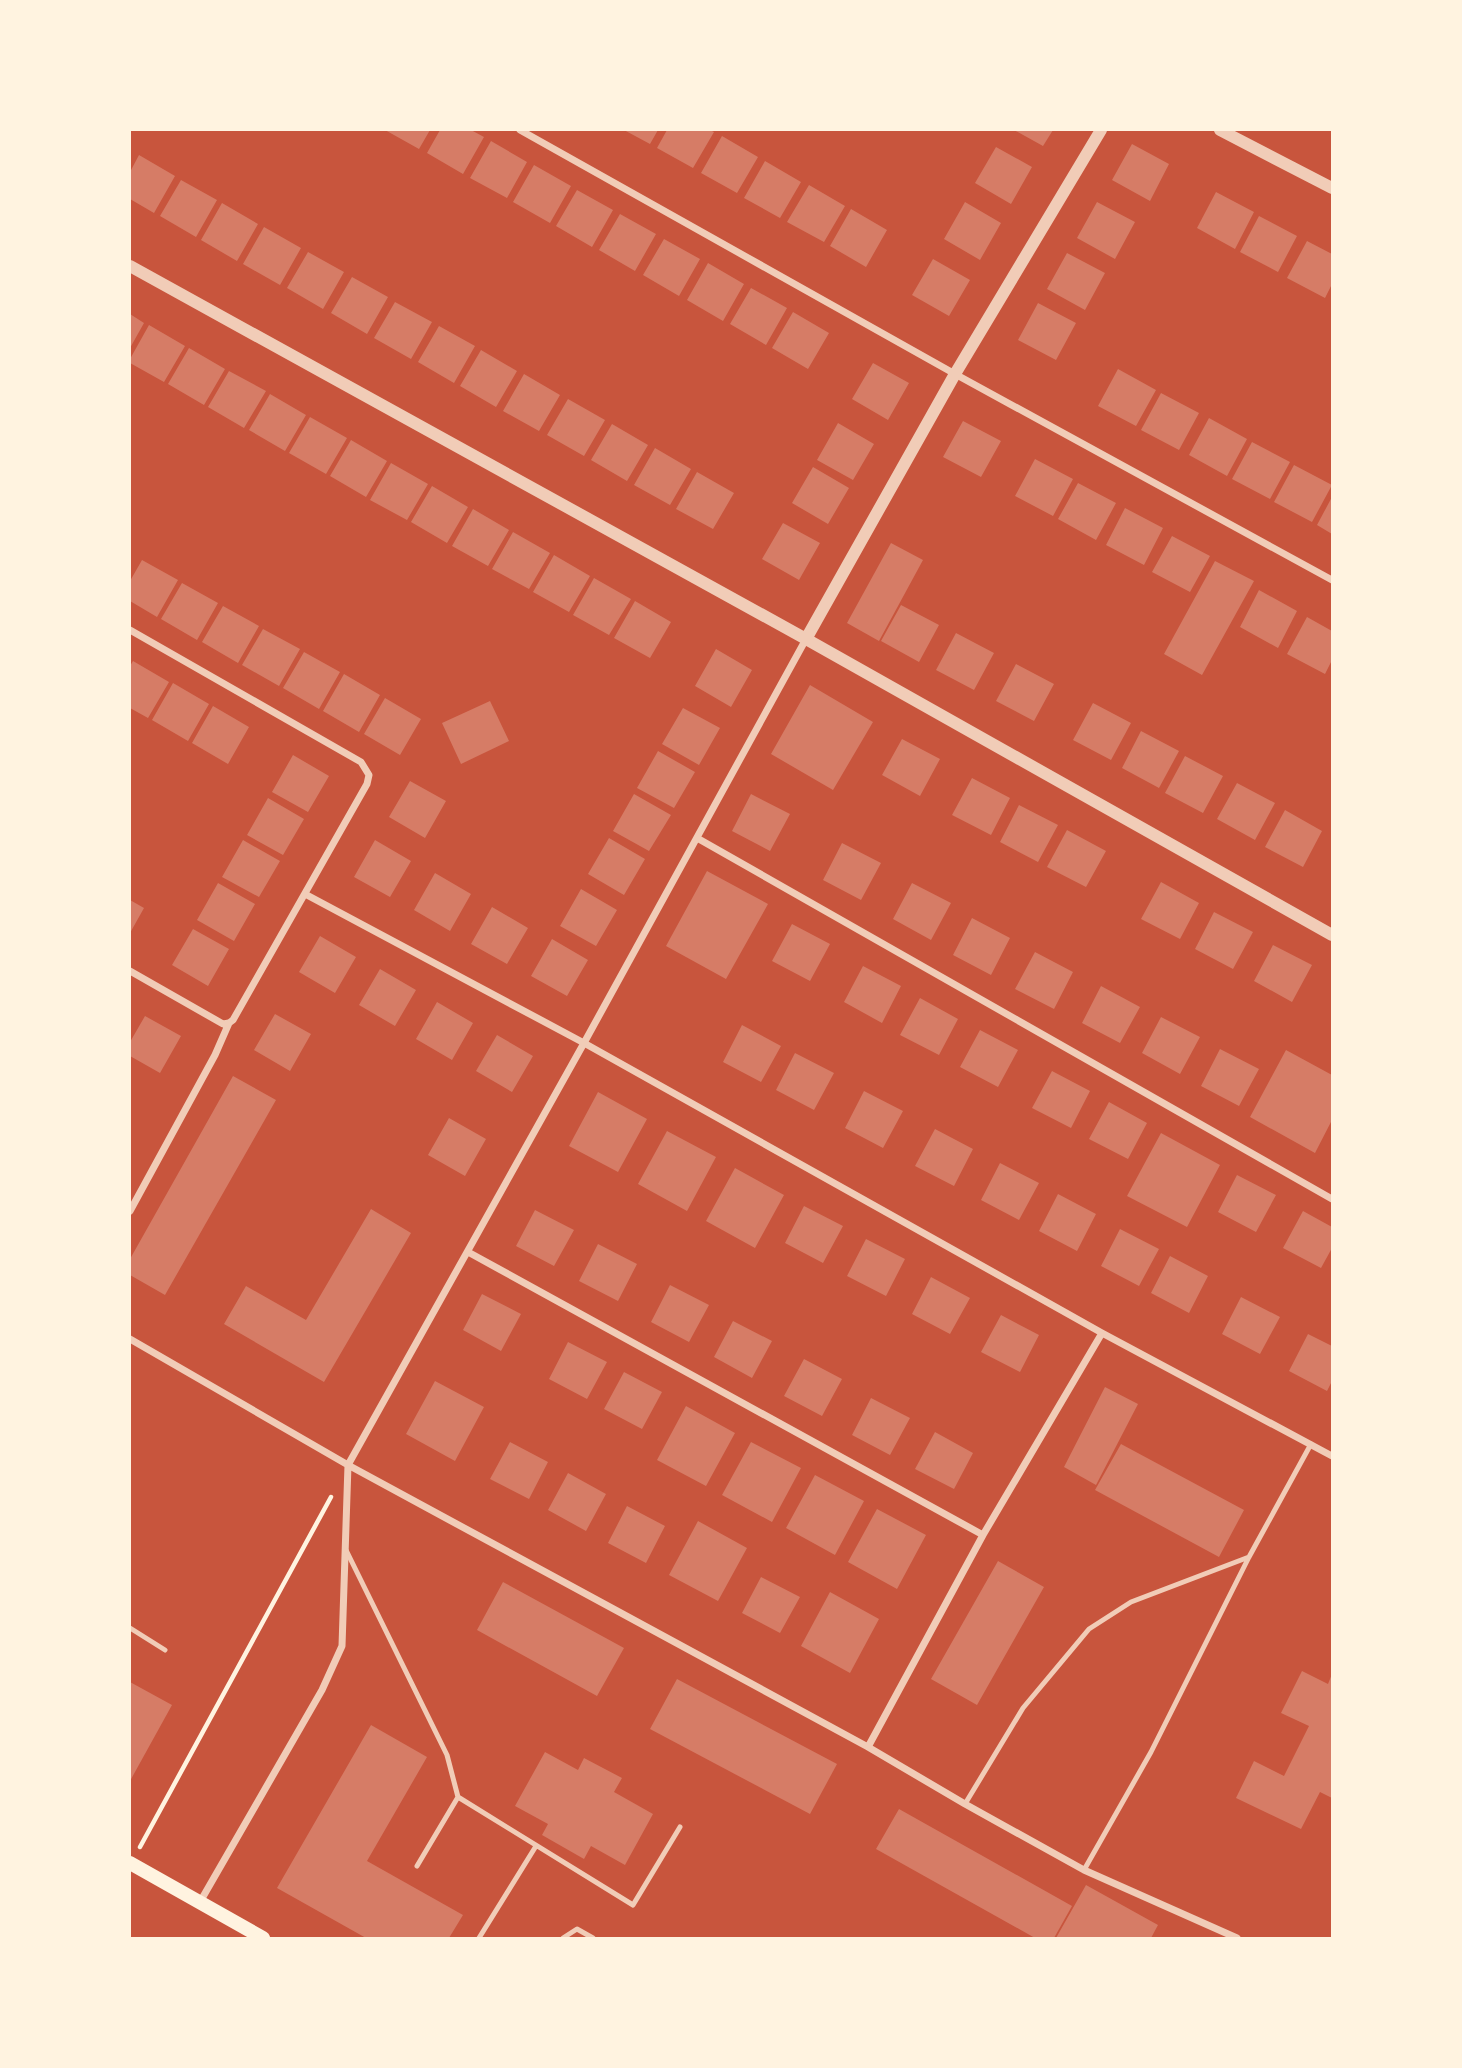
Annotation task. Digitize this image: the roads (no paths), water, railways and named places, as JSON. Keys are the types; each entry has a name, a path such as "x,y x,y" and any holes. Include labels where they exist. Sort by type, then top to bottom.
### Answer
{"main road":[{"path":"130,1863 263,1938"}],"street":[{"path":"520,130 955,374 1332,580"},
{"path":"199,1903 321,1690 342,1646 348,1465 955,374 1101,130"},
{"path":"1220,130 1332,188"},
{"path":"130,266 806,639 1332,935"},
{"path":"130,630 361,762 369,775 367,784 229,1023 215,1055 130,1210"},
{"path":"697,838 1332,1199"},
{"path":"304,894 584,1043 1102,1333 1332,1456"},
{"path":"130,971 223,1024 229,1023"},
{"path":"468,1252 983,1535"},
{"path":"868,1747 983,1535 1102,1333"},
{"path":"130,1339 348,1465 868,1747 1084,1870 1237,1938"}],"lane":[{"path":"1084,1870 1151,1752 1249,1557 1311,1444"},
{"path":"345,1547 447,1755 458,1797 633,1905 680,1827"},
{"path":"965,1804 1023,1708 1089,1629 1132,1602 1249,1557"},
{"path":"130,1628 166,1650"},
{"path":"417,1866 458,1797"},
{"path":"479,1938 536,1846"},
{"path":"563,1938 577,1929 593,1938"}]}
